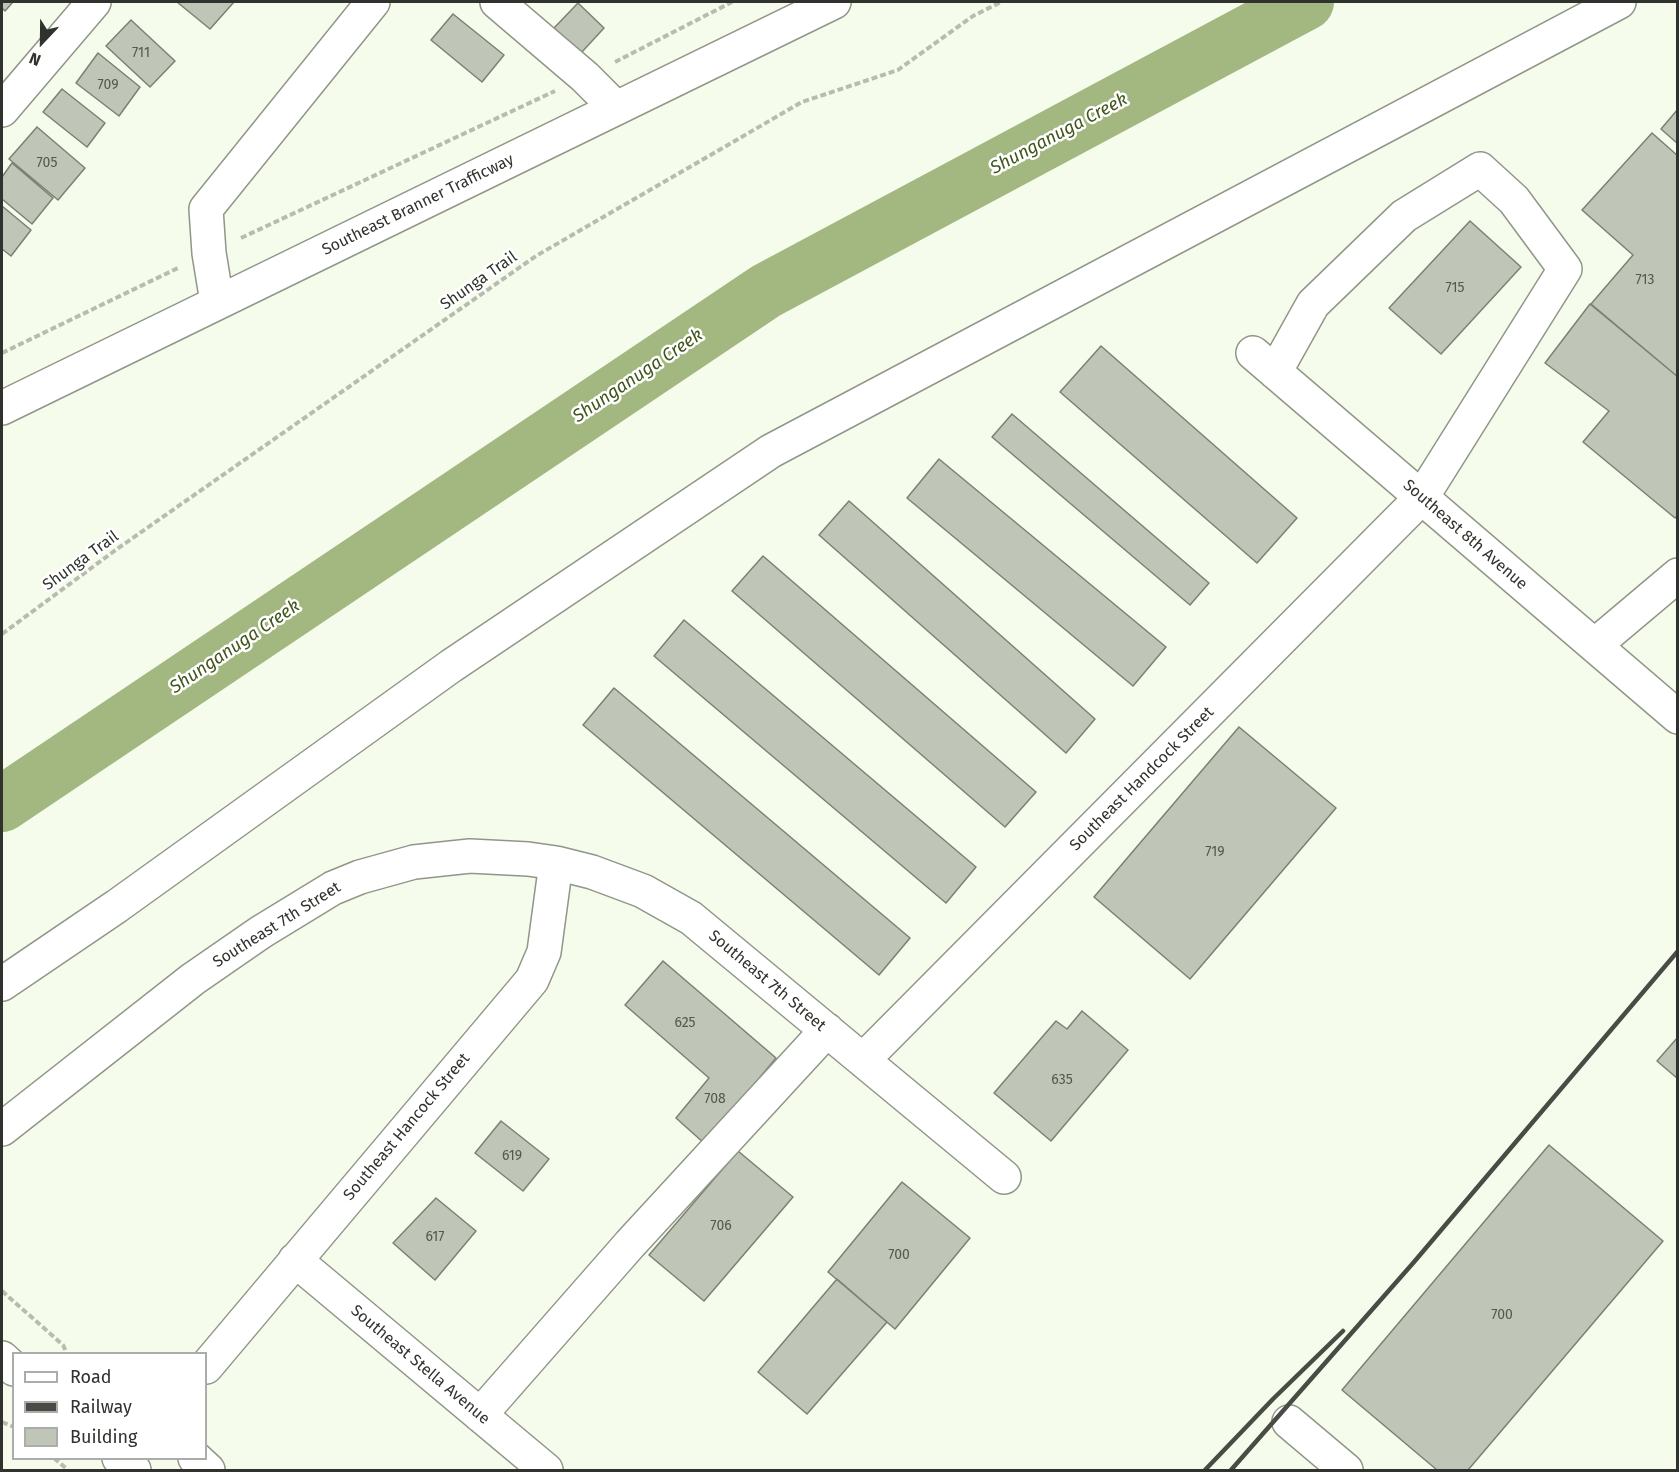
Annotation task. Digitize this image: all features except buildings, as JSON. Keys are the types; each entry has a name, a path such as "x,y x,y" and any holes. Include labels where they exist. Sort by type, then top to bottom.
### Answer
{"street":[{"path":"2,110 94,2"},
{"path":"217,303 209,253 206,209 373,2"},
{"path":"497,2 585,77 616,108"},
{"name":"Southeast Branner Trafficway","path":"2,408 834,2"},
{"path":"2,984 117,906 451,666 771,451 1619,2"},
{"name":"Southeast Handcock Street","path":"863,1060 1422,497 1565,269 1514,200 1480,170 1404,216 1312,304 1264,363"},
{"name":"Southeast 8th Avenue","path":"1264,363 1677,717"},
{"path":"1595,645 1677,575"},
{"name":"Southeast 7th Street","path":"2,1127 193,979 261,932 333,888 360,877 414,862 470,856 528,859 592,872 643,891 691,918 1004,1177"},
{"name":"Southeast Hancock Street","path":"207,1366 532,980 544,952 556,863"},
{"path":"480,1415 630,1244 826,1030"},
{"name":"Southeast Stella Avenue","path":"295,1260 546,1470"},
{"path":"1289,1422 1346,1470"},
{"path":"122,1460 134,1470"}],"path":[{"path":"2,353 209,253 585,77 732,2"},
{"name":"Shunga Trail","path":"2,634 117,549 536,256 802,102 898,70 973,16 1001,2"},
{"path":"2,1291 63,1345 66,1352"},
{"path":"56,1460 68,1470"}],"waterway":[{"name":"Shunganuga Creek","path":"2,804 766,291 1306,2"}],"railway":[{"path":"1231,1470 1414,1262 1678,951"},
{"path":"1205,1470 1343,1331"}]}
